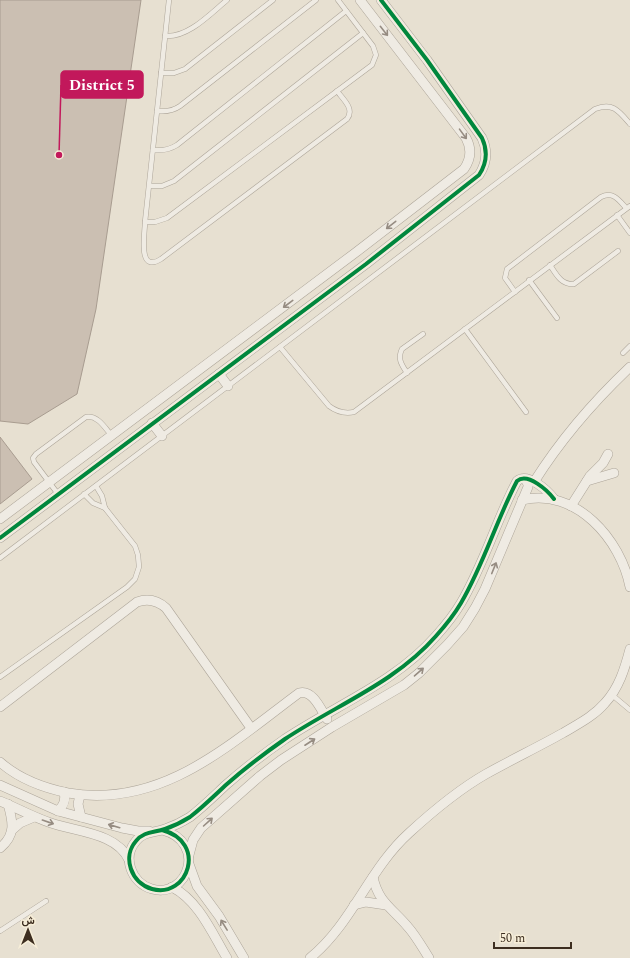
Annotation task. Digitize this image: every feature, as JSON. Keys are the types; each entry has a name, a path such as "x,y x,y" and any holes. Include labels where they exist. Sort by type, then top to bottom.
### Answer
{"street":[{"path":"0,519 318,281 464,169 470,153 470,147 466,138 360,0"},
{"path":"0,538 152,423 328,294 474,180 482,170 485,164 486,150 482,138 427,60 381,0"},
{"path":"414,71 427,60"},
{"path":"318,281 328,294"},
{"path":"4,802 50,823 107,838 126,853 131,870 136,879 143,885 153,889 163,890 172,887 186,874 193,840 201,828 240,793 281,760 332,727 387,696 409,681 438,655 466,622 485,589 530,480 575,424 630,367"},
{"path":"219,374 228,386"},
{"path":"152,423 162,436"},
{"path":"572,506 587,481 603,463 608,454"},
{"path":"587,481 614,474"},
{"path":"0,785 58,811 130,830 152,831 162,830 174,826 187,818 258,759 286,739 374,687 407,665 435,638 454,614 475,577 504,507 519,479 530,480 549,492 554,499"},
{"path":"522,500 535,497 554,499 572,506 591,519 607,537 619,556 630,587"},
{"path":"0,707 137,602 149,600 161,604 166,608 251,728"},
{"path":"454,614 466,622"},
{"path":"310,958 326,943 340,926 372,877 393,849 408,834 458,792 485,775 536,748 587,718 606,702 621,677 630,649"},
{"path":"0,762 26,779 51,789 80,795 115,795 137,792 151,788 181,775 224,748 303,692 311,695 332,727"},
{"path":"58,811 64,804 64,792"},
{"path":"80,795 78,804 81,817"},
{"path":"0,848 10,837 12,830 12,822 4,802"},
{"path":"12,830 20,823 34,816"},
{"path":"162,830 172,833 180,838 186,846 189,855"},
{"path":"129,860 131,850 136,841 143,835 152,831"},
{"path":"189,864 197,886 219,916 244,958"},
{"path":"372,877 376,890 386,905 409,928 429,958"},
{"path":"172,887 182,893 194,904 227,958"},
{"path":"354,905 366,902 386,905"}],"lane":[{"path":"169,0 146,222 144,253 146,258 151,262 161,259 347,119 350,113 349,107 338,91"},
{"path":"165,36 183,33 227,0"},
{"path":"161,73 174,73 185,69 273,0"},
{"path":"157,111 169,112 175,110 316,0"},
{"path":"146,222 155,222 167,218 372,65 376,55 376,50 338,0"},
{"path":"154,150 165,150 171,148 346,10"},
{"path":"150,186 162,186 174,181 363,33"},
{"path":"0,558 595,109 607,106 614,108 630,124"},
{"path":"280,347 329,406 343,413 349,413 359,409 515,292 529,280 628,207 613,195 601,197 507,268 505,278 515,292"},
{"path":"617,215 630,233"},
{"path":"550,265 564,282 567,284 574,284 618,251"},
{"path":"529,280 557,318"},
{"path":"465,329 526,412"},
{"path":"407,373 400,361 400,352 423,334"},
{"path":"623,353 630,346"},
{"path":"58,494 34,460 36,454 86,417 94,417 97,419 112,436"},
{"path":"0,677 127,587 135,579 140,561 135,546 105,508 102,496 96,486"},
{"path":"84,494 94,503 105,508"},
{"path":"611,694 630,710"},
{"path":"0,931 46,901"}],"building":[{"path":"0,0 141,0 96,309 77,394 28,424 0,421"},
{"path":"0,437 32,479 0,504"}],"cycle path":[{"path":"0,538 366,264 479,175 484,166 486,157 482,138 427,60 381,0"},
{"path":"162,830 176,836 185,846 189,857 188,868 183,878 175,886 165,890 152,889 145,886 134,875 129,862 132,847 136,841 142,835 172,827 190,817 241,772 285,739 384,680 420,653 443,628 461,603 517,481 522,479 532,481 543,487 554,499"}],"place":[{"name":"District 5","path":"59,155"}]}
